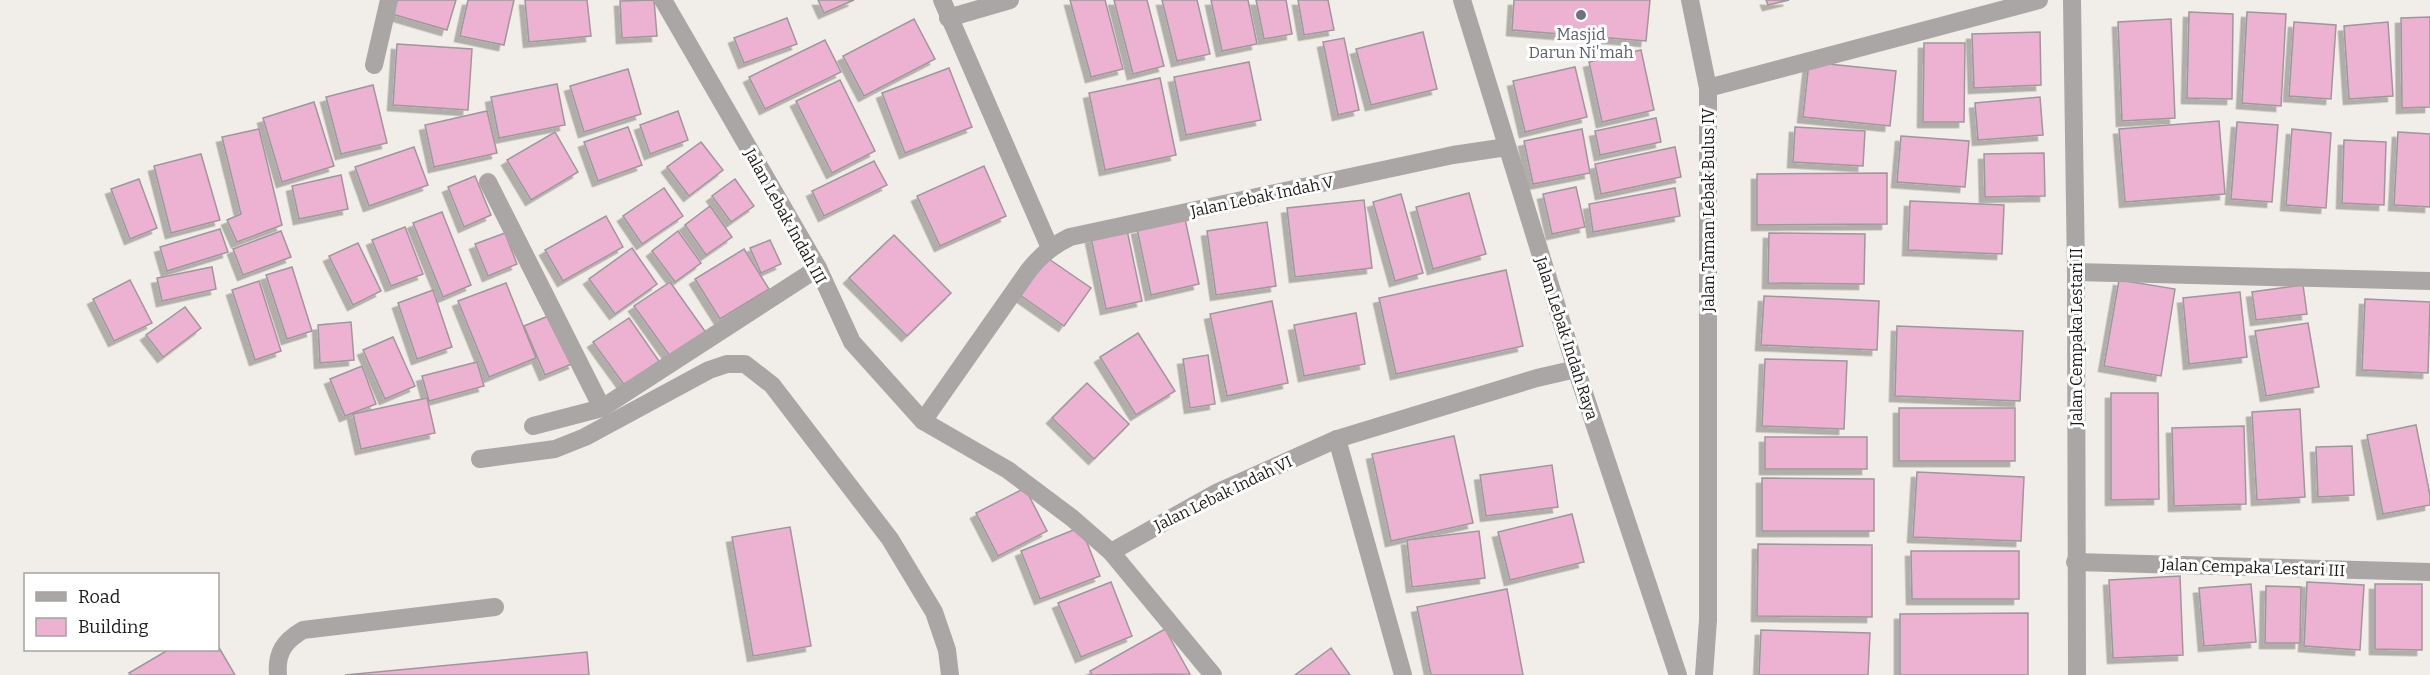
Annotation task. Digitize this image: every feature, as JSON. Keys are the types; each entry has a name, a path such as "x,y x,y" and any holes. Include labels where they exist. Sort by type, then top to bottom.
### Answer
{"street":[{"path":"374,65 389,0"},
{"name":"Jalan Lebak Indah III","path":"663,0 818,268 852,342 923,421 1008,470 1072,518 1111,552 1213,675"},
{"path":"942,0 1050,248"},
{"path":"948,18 1010,0"},
{"name":"Jalan Lebak Indah Raya","path":"1462,0 1576,369 1678,675"},
{"path":"1690,0 1708,88"},
{"name":"Jalan Taman Lebak Bulus IV","path":"1704,675 1708,620 1708,88 2039,0"},
{"name":"Jalan Cempaka Lestari II","path":"2072,0 2076,272 2077,675"},
{"name":"Jalan Lebak Indah V","path":"923,421 1029,270 1050,248 1070,237 1453,155 1507,147"},
{"path":"488,182 602,408"},
{"path":"533,426 602,408 818,268"},
{"path":"2076,272 2430,281"},
{"path":"480,459 555,448 585,437 709,369 727,364 745,364 772,385 890,539 934,612 947,650 950,675"},
{"name":"Jalan Lebak Indah VI","path":"1111,552 1216,493 1337,440 1537,378 1576,369"},
{"path":"1337,440 1403,675"},
{"name":"Jalan Cempaka Lestari III","path":"2075,562 2430,572"},
{"path":"278,675 277,666 282,647 290,637 303,630 495,607"}],"building":[{"path":"396,0 456,0 447,30 392,14"},
{"path":"468,0 514,0 504,45 460,36"},
{"path":"525,0 587,0 591,36 529,42"},
{"path":"654,0 657,36 622,38 620,1"},
{"path":"818,0 854,0 824,13"},
{"path":"1070,0 1105,0 1123,69 1091,77"},
{"path":"1114,0 1147,0 1164,66 1133,74"},
{"path":"1162,0 1197,0 1210,54 1177,61"},
{"path":"1211,0 1248,0 1257,44 1222,51"},
{"path":"1256,0 1286,0 1292,34 1264,39"},
{"path":"1298,0 1328,0 1334,30 1304,35"},
{"name":"Masjid Darun Ni'mah","path":"1514,0 1650,0 1646,41 1512,30"},
{"path":"1766,0 1789,0 1768,5"},
{"path":"2189,12 2233,14 2232,99 2187,98"},
{"path":"2247,12 2286,14 2281,106 2242,103"},
{"path":"2430,17 2430,107 2402,108 2401,18"},
{"path":"787,18 797,44 744,63 734,38"},
{"path":"914,19 935,59 864,96 843,56"},
{"path":"2171,19 2175,118 2122,121 2118,22"},
{"path":"2294,22 2336,25 2331,99 2289,96"},
{"path":"2388,22 2393,96 2349,99 2344,26"},
{"path":"1423,32 1437,89 1371,105 1356,49"},
{"path":"2040,32 2041,85 1974,88 1972,34"},
{"path":"1344,38 1359,110 1338,115 1323,42"},
{"path":"825,40 841,72 765,109 749,77"},
{"path":"1924,43 1965,43 1964,122 1923,122"},
{"path":"397,44 472,49 468,110 393,105"},
{"path":"1641,50 1654,110 1602,122 1589,62"},
{"path":"1249,62 1261,120 1186,135 1174,77"},
{"path":"1809,62 1896,71 1890,126 1803,117"},
{"path":"1575,67 1587,117 1525,132 1513,81"},
{"path":"949,68 972,127 905,153 882,93"},
{"path":"628,69 641,114 584,132 570,86"},
{"path":"1160,78 1176,155 1105,170 1089,93"},
{"path":"840,80 875,151 832,173 796,101"},
{"path":"557,84 565,125 499,138 491,97"},
{"path":"373,85 387,143 341,154 326,97"},
{"path":"2040,97 2043,135 1978,140 1975,103"},
{"path":"314,102 334,166 282,182 263,118"},
{"path":"487,111 497,153 434,167 425,125"},
{"path":"678,111 688,140 650,154 640,125"},
{"path":"1656,118 1661,142 1600,155 1595,131"},
{"path":"2219,121 2225,194 2125,202 2119,129"},
{"path":"2237,122 2278,125 2272,202 2231,199"},
{"path":"628,127 642,165 598,181 584,142"},
{"path":"1795,127 1865,131 1863,166 1793,162"},
{"path":"259,129 282,225 237,242 227,220 241,214 222,137"},
{"path":"1582,129 1590,173 1533,184 1524,141"},
{"path":"2292,129 2331,133 2326,208 2286,205"},
{"path":"555,132 578,172 531,200 507,160"},
{"path":"2398,132 2430,134 2430,207 2394,205"},
{"path":"1901,136 1969,141 1965,187 1897,182"},
{"path":"2344,140 2386,142 2384,205 2342,203"},
{"path":"701,142 723,170 689,196 667,167"},
{"path":"414,147 428,185 369,206 355,167"},
{"path":"1675,147 1681,177 1601,194 1595,164"},
{"path":"2044,153 2045,196 1985,197 1984,154"},
{"path":"201,154 220,220 171,233 154,166"},
{"path":"874,161 887,185 824,216 812,191"},
{"path":"984,166 1006,216 940,246 917,196"},
{"path":"1887,173 1887,224 1757,225 1757,174"},
{"path":"341,175 348,209 299,219 292,186"},
{"path":"475,176 491,215 464,227 448,187"},
{"path":"139,179 157,228 130,239 111,189"},
{"path":"735,179 754,206 731,222 712,196"},
{"path":"1576,187 1585,227 1552,234 1543,194"},
{"path":"664,188 683,216 642,244 623,216"},
{"path":"1675,188 1680,216 1593,232 1589,204"},
{"path":"1469,193 1486,254 1433,269 1416,207"},
{"path":"1401,194 1423,273 1395,281 1373,202"},
{"path":"1364,200 1372,268 1295,277 1287,208"},
{"path":"1910,201 2004,205 2002,254 1908,250"},
{"path":"710,206 732,237 706,255 685,225"},
{"path":"442,212 471,285 443,297 413,223"},
{"path":"606,216 623,247 563,281 545,250"},
{"path":"1185,219 1199,284 1151,295 1137,229"},
{"path":"1267,222 1276,286 1216,295 1207,231"},
{"path":"405,227 423,274 391,286 372,240"},
{"path":"220,229 228,252 167,271 160,247"},
{"path":"1127,230 1142,301 1106,309 1091,238"},
{"path":"281,231 291,257 243,275 233,249"},
{"path":"678,231 701,263 675,282 652,251"},
{"path":"505,233 517,264 488,276 475,244"},
{"path":"1769,233 1865,234 1864,284 1768,283"},
{"path":"894,235 951,293 907,336 849,278"},
{"path":"770,240 781,264 761,273 750,248"},
{"path":"358,243 381,291 353,305 329,256"},
{"path":"632,248 657,284 615,314 589,279"},
{"path":"744,249 769,289 720,319 695,279"},
{"path":"1046,257 1091,288 1064,326 1020,295"},
{"path":"212,267 216,289 162,301 157,278"},
{"path":"292,267 312,331 287,339 266,275"},
{"path":"1506,270 1523,346 1396,374 1379,298"},
{"path":"130,280 152,323 114,341 93,299"},
{"path":"2119,280 2175,289 2161,376 2104,366"},
{"path":"259,281 281,351 255,360 232,290"},
{"path":"670,282 707,334 672,359 634,306"},
{"path":"506,283 536,358 489,377 458,301"},
{"path":"2303,285 2307,314 2256,320 2252,292"},
{"path":"433,290 452,347 417,359 398,303"},
{"path":"2240,292 2247,357 2189,364 2183,298"},
{"path":"1764,296 1879,301 1877,350 1761,345"},
{"path":"2365,299 2430,302 2428,373 2362,370"},
{"path":"1272,301 1288,383 1227,396 1210,314"},
{"path":"185,307 201,328 163,357 146,335"},
{"path":"1356,313 1365,364 1304,376 1294,325"},
{"path":"553,314 574,363 545,375 524,326"},
{"path":"629,318 659,361 625,386 593,342"},
{"path":"351,322 354,360 320,363 318,325"},
{"path":"2308,323 2319,387 2266,396 2255,331"},
{"path":"1897,326 2023,331 2020,401 1895,396"},
{"path":"1138,333 1175,391 1136,415 1100,357"},
{"path":"393,337 415,386 385,399 363,350"},
{"path":"1208,355 1215,404 1190,408 1183,359"},
{"path":"1765,359 1847,361 1844,429 1762,426"},
{"path":"477,362 484,386 429,401 422,376"},
{"path":"362,366 376,404 345,416 330,379"},
{"path":"1087,383 1129,424 1094,459 1052,418"},
{"path":"2111,393 2158,393 2159,499 2111,500"},
{"path":"427,398 435,433 361,449 353,414"},
{"path":"1899,408 2015,408 2015,461 1899,461"},
{"path":"2300,409 2305,497 2257,500 2252,412"},
{"path":"2416,425 2430,505 2383,514 2367,435"},
{"path":"2244,426 2246,504 2174,506 2172,428"},
{"path":"1454,436 1473,523 1391,541 1372,454"},
{"path":"1765,437 1867,437 1867,469 1765,469"},
{"path":"2352,446 2354,495 2318,497 2316,447"},
{"path":"1552,465 1558,507 1486,516 1480,475"},
{"path":"1917,472 2024,477 2021,541 1913,537"},
{"path":"1762,478 1874,479 1874,531 1762,531"},
{"path":"1025,488 1047,531 998,556 976,513"},
{"path":"1572,514 1584,562 1510,580 1498,532"},
{"path":"790,527 811,646 753,656 732,537"},
{"path":"1081,527 1100,576 1040,599 1021,551"},
{"path":"1479,531 1485,578 1412,587 1407,540"},
{"path":"1758,544 1872,545 1872,617 1757,616"},
{"path":"1911,551 2019,551 2019,599 1912,599"},
{"path":"2180,576 2183,655 2113,658 2109,580"},
{"path":"1111,582 1132,636 1081,657 1058,603"},
{"path":"2307,582 2364,585 2360,650 2304,646"},
{"path":"2251,584 2256,642 2204,646 2199,588"},
{"path":"2375,584 2422,584 2422,650 2375,649"},
{"path":"2266,586 2301,587 2300,643 2265,643"},
{"path":"1507,589 1523,675 1431,675 1417,607"},
{"path":"2028,613 2028,675 1900,675 1900,614"},
{"path":"1165,629 1190,674 1092,675 1090,671"},
{"path":"1761,630 1870,633 1868,675 1759,675"},
{"path":"219,648 235,675 131,675 129,673 166,651 219,651"},
{"path":"1331,648 1350,675 1295,675"},
{"path":"587,652 589,675 345,675"}],"place":[{"name":"Masjid Darun Ni'mah","path":"1581,15"}]}
